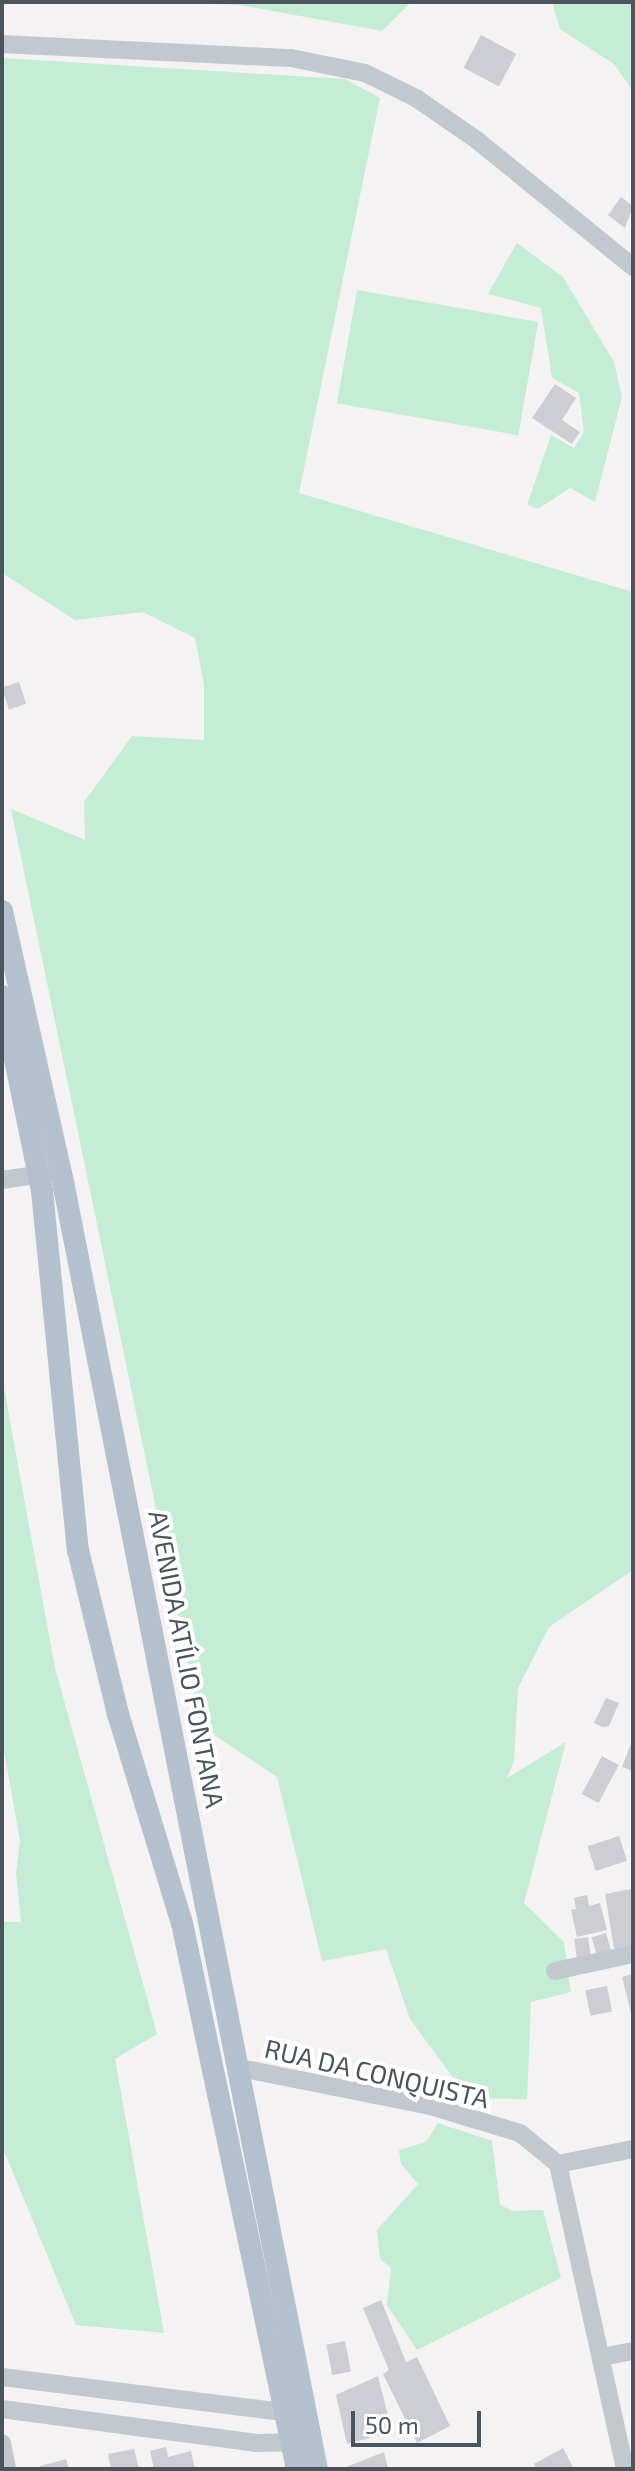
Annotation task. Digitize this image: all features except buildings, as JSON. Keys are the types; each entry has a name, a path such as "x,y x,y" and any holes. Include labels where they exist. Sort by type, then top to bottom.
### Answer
{"main road":[{"name":"AVENIDA ATÍLIO FONTANA","path":"2,911 49,1173 240,2068 299,2432"},
{"name":"AVENIDA ATÍLIO FONTANA","path":"2,996 49,1173 78,1550 118,1714 182,1923 299,2432 317,2469"}],"street":[{"path":"2,44 291,58 365,73 416,98 478,141 633,267"},
{"path":"2,1180 49,1173"},
{"path":"555,1971 633,1954"},
{"name":"RUA DA CONQUISTA","path":"240,2068 430,2106 520,2133 558,2164"},
{"path":"625,2469 558,2164 633,2149"},
{"path":"602,2357 633,2351"},
{"path":"5,2378 251,2411 299,2432 258,2443 2,2408 5,2378"},
{"path":"226,2439 228,2408"},
{"path":"251,2411 258,2443"},
{"path":"2,2443 7,2469"}],"green space":[{"path":"158,2 411,2 382,31 240,5"},
{"path":"552,2 633,2 633,91 614,64 560,29"},
{"path":"2,58 345,79 380,98 299,493 633,592 633,1570 549,1627 518,1688 514,1761 507,1778 566,1742 524,1903 564,1942 571,1992 531,2002 527,2099 468,2098 410,2019 386,1949 322,1961 277,1777 201,1726 11,809 85,840 84,802 132,736 204,740 204,684 195,638 143,612 75,620 2,573"},
{"path":"517,243 563,277 614,362 622,397 595,502 570,488 538,509 527,505 551,435 574,448 584,432 579,393 552,378 541,308 488,294"},
{"path":"357,290 538,322 518,435 337,403"},
{"path":"2,1377 55,1668 157,2034 115,2059 164,2333 76,2325 2,2146 2,1922 21,1922 16,1873 20,1841 2,1739"},
{"path":"438,2123 492,2141 500,2205 513,2211 543,2210 561,2278 417,2350 387,2305 391,2268 380,2259 377,2230 418,2184 401,2164 399,2150 426,2142"}]}
